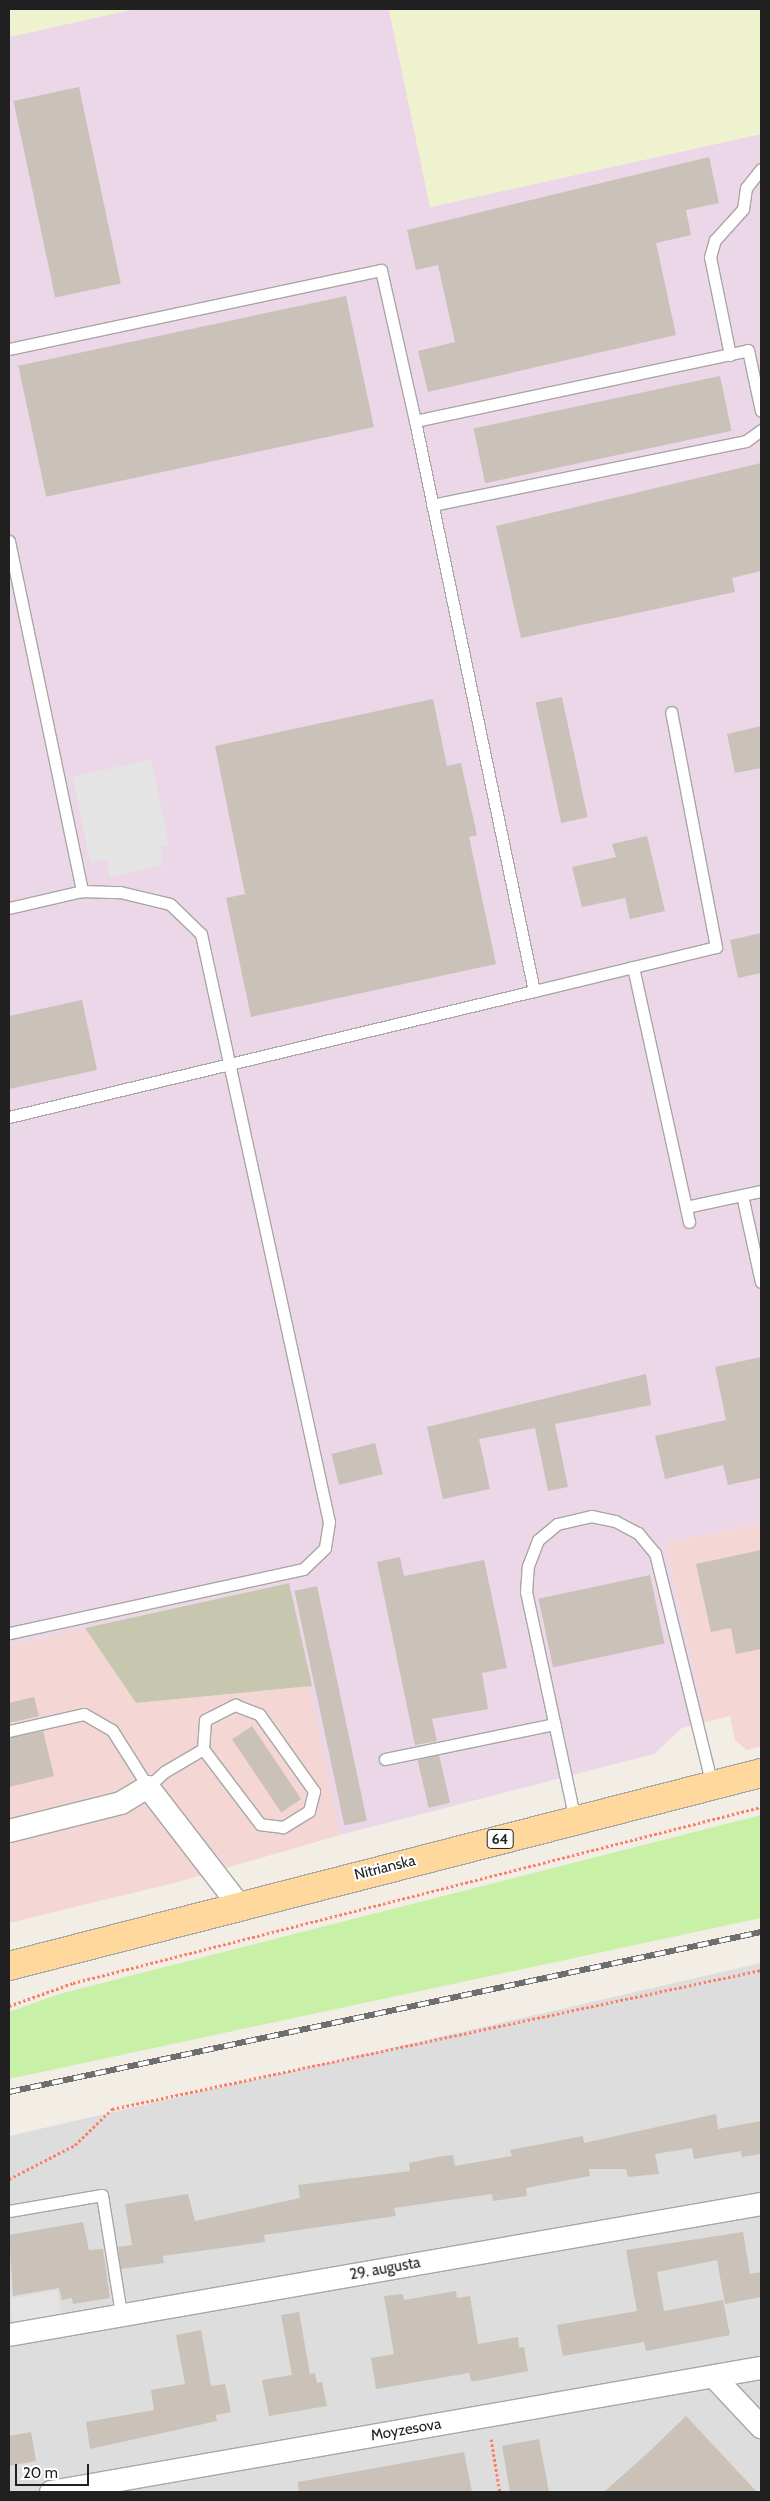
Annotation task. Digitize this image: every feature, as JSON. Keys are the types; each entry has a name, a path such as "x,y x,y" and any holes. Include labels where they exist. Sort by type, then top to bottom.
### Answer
{"main road":[{"name":"Nitrianska","path":"9,1966 238,1905 761,1773"}],"street":[{"path":"9,1831 121,1803 148,1787 238,1905"},
{"name":"29. augusta","path":"9,2334 761,2204"},
{"name":"Moyzesova","path":"51,2492 761,2368"},
{"path":"714,2376 761,2427"}],"lane":[{"path":"730,355 710,257 714,240 743,209 746,188 761,168"},
{"path":"9,349 381,270 415,421 534,991"},
{"path":"415,421 748,350 761,411"},
{"path":"432,505 746,441 761,430"},
{"path":"9,542 82,891"},
{"path":"9,1117 633,968 716,946 671,712"},
{"path":"9,908 82,891 120,892 170,904 201,934 232,1064 329,1522 325,1548 303,1569 9,1633"},
{"path":"633,968 689,1222"},
{"path":"686,1207 761,1191"},
{"path":"742,1195 761,1282"},
{"path":"575,1820 526,1592 528,1566 538,1540 556,1524 591,1516 615,1521 638,1533 661,1568 712,1785"},
{"path":"235,1705 259,1714 314,1791 309,1811 283,1827 260,1824 203,1749 205,1720 235,1705"},
{"path":"9,1731 84,1714 112,1730 148,1787 164,1772 203,1749"},
{"path":"385,1759 554,1724"},
{"path":"9,2211 102,2195 121,2314"}],"path":[{"path":"9,2006 73,1983 761,1807"},
{"path":"9,2179 75,2145 112,2108 761,1970"},
{"path":"490,2436 500,2492"}],"shaded area":[{"path":"9,9 135,9 9,37"},
{"path":"135,9 389,9 430,207 761,134 761,1523 665,1543 706,1722 682,1728 654,1754 340,1835 289,1583 9,1645 9,37"},
{"path":"389,9 761,9 761,134 430,207"},
{"path":"151,759 169,844 160,847 163,865 110,877 106,859 90,862 73,777"},
{"path":"761,1523 761,1746 747,1750 735,1740 730,1716 706,1722 665,1543"},
{"path":"289,1583 312,1686 136,1703 85,1628"},
{"path":"85,1628 136,1703 312,1686 340,1835 178,1882 9,1923 9,1645"},
{"path":"761,1963 761,2492 9,2492 9,2136"},
{"path":"57,2290 62,2315 14,2324 9,2299"}],"green space":[{"path":"761,1815 761,1918 9,2079 9,2012 59,1994"}],"building":[{"path":"79,87 121,284 55,298 13,101"},
{"path":"709,157 719,203 686,210 691,235 656,243 676,335 428,392 418,351 455,342 438,265 416,270 407,230"},
{"path":"346,296 374,427 46,497 18,366"},
{"path":"720,376 732,431 485,483 474,428"},
{"path":"761,463 761,571 732,578 735,592 521,638 496,526"},
{"path":"562,697 588,817 561,823 536,703"},
{"path":"433,699 447,766 461,763 477,835 469,837 496,964 251,1017 226,898 245,894 215,746"},
{"path":"761,726 761,768 735,773 727,734"},
{"path":"647,836 665,911 630,919 625,898 582,907 572,867 616,857 612,844"},
{"path":"761,933 761,973 738,978 730,940"},
{"path":"82,1000 97,1070 9,1089 9,1016"},
{"path":"761,1357 761,1478 728,1485 723,1465 665,1479 655,1436 726,1420 715,1367"},
{"path":"646,1374 651,1405 555,1424 568,1487 548,1491 535,1428 479,1439 490,1489 443,1499 427,1427"},
{"path":"375,1443 383,1474 339,1485 331,1454"},
{"path":"761,1550 761,1649 736,1654 731,1628 711,1632 696,1564"},
{"path":"400,1557 404,1576 484,1560 507,1668 482,1673 488,1709 432,1719 437,1741 415,1745 377,1562"},
{"path":"650,1575 665,1643 553,1667 538,1599"},
{"path":"317,1586 367,1821 344,1826 295,1591"},
{"path":"34,1697 39,1716 9,1723 9,1703"},
{"path":"252,1726 301,1799 281,1812 232,1739"},
{"path":"43,1731 54,1776 9,1787 9,1738"},
{"path":"439,1755 450,1803 429,1808 418,1760"},
{"path":"716,2114 718,2129 761,2121 761,2154 742,2157 741,2151 694,2159 692,2148 655,2154 659,2174 628,2177 626,2169 589,2169 590,2176 526,2188 527,2196 493,2201 492,2194 394,2208 396,2216 264,2235 265,2242 163,2256 164,2263 121,2269 118,2247 132,2245 125,2204 188,2194 195,2221 300,2198 298,2185 410,2171 409,2163 453,2155 455,2166 512,2156 510,2150 583,2136 584,2143"},
{"path":"83,2222 89,2250 103,2249 110,2298 73,2304 72,2298 62,2300 59,2288 13,2296 9,2235"},
{"path":"743,2232 750,2274 761,2272 761,2297 725,2304 717,2260 657,2272 664,2311 723,2300 730,2335 646,2351 644,2342 563,2356 557,2325 637,2311 626,2250"},
{"path":"456,2291 457,2298 470,2296 478,2344 518,2337 519,2348 524,2347 528,2371 476,2381 471,2381 469,2373 376,2389 371,2358 394,2354 384,2296 403,2294 404,2300"},
{"path":"299,2312 310,2374 315,2373 317,2383 322,2382 327,2406 269,2416 262,2380 292,2375 281,2315"},
{"path":"201,2330 211,2386 225,2384 231,2412 216,2415 217,2421 90,2449 86,2422 154,2410 151,2390 185,2384 176,2335"},
{"path":"686,2416 757,2492 604,2492 651,2450"},
{"path":"31,2432 36,2461 9,2466 9,2436"},
{"path":"539,2439 549,2492 510,2492 502,2446"},
{"path":"464,2452 472,2492 299,2492 298,2482"}],"railway":[{"path":"9,2092 761,1932"}]}
